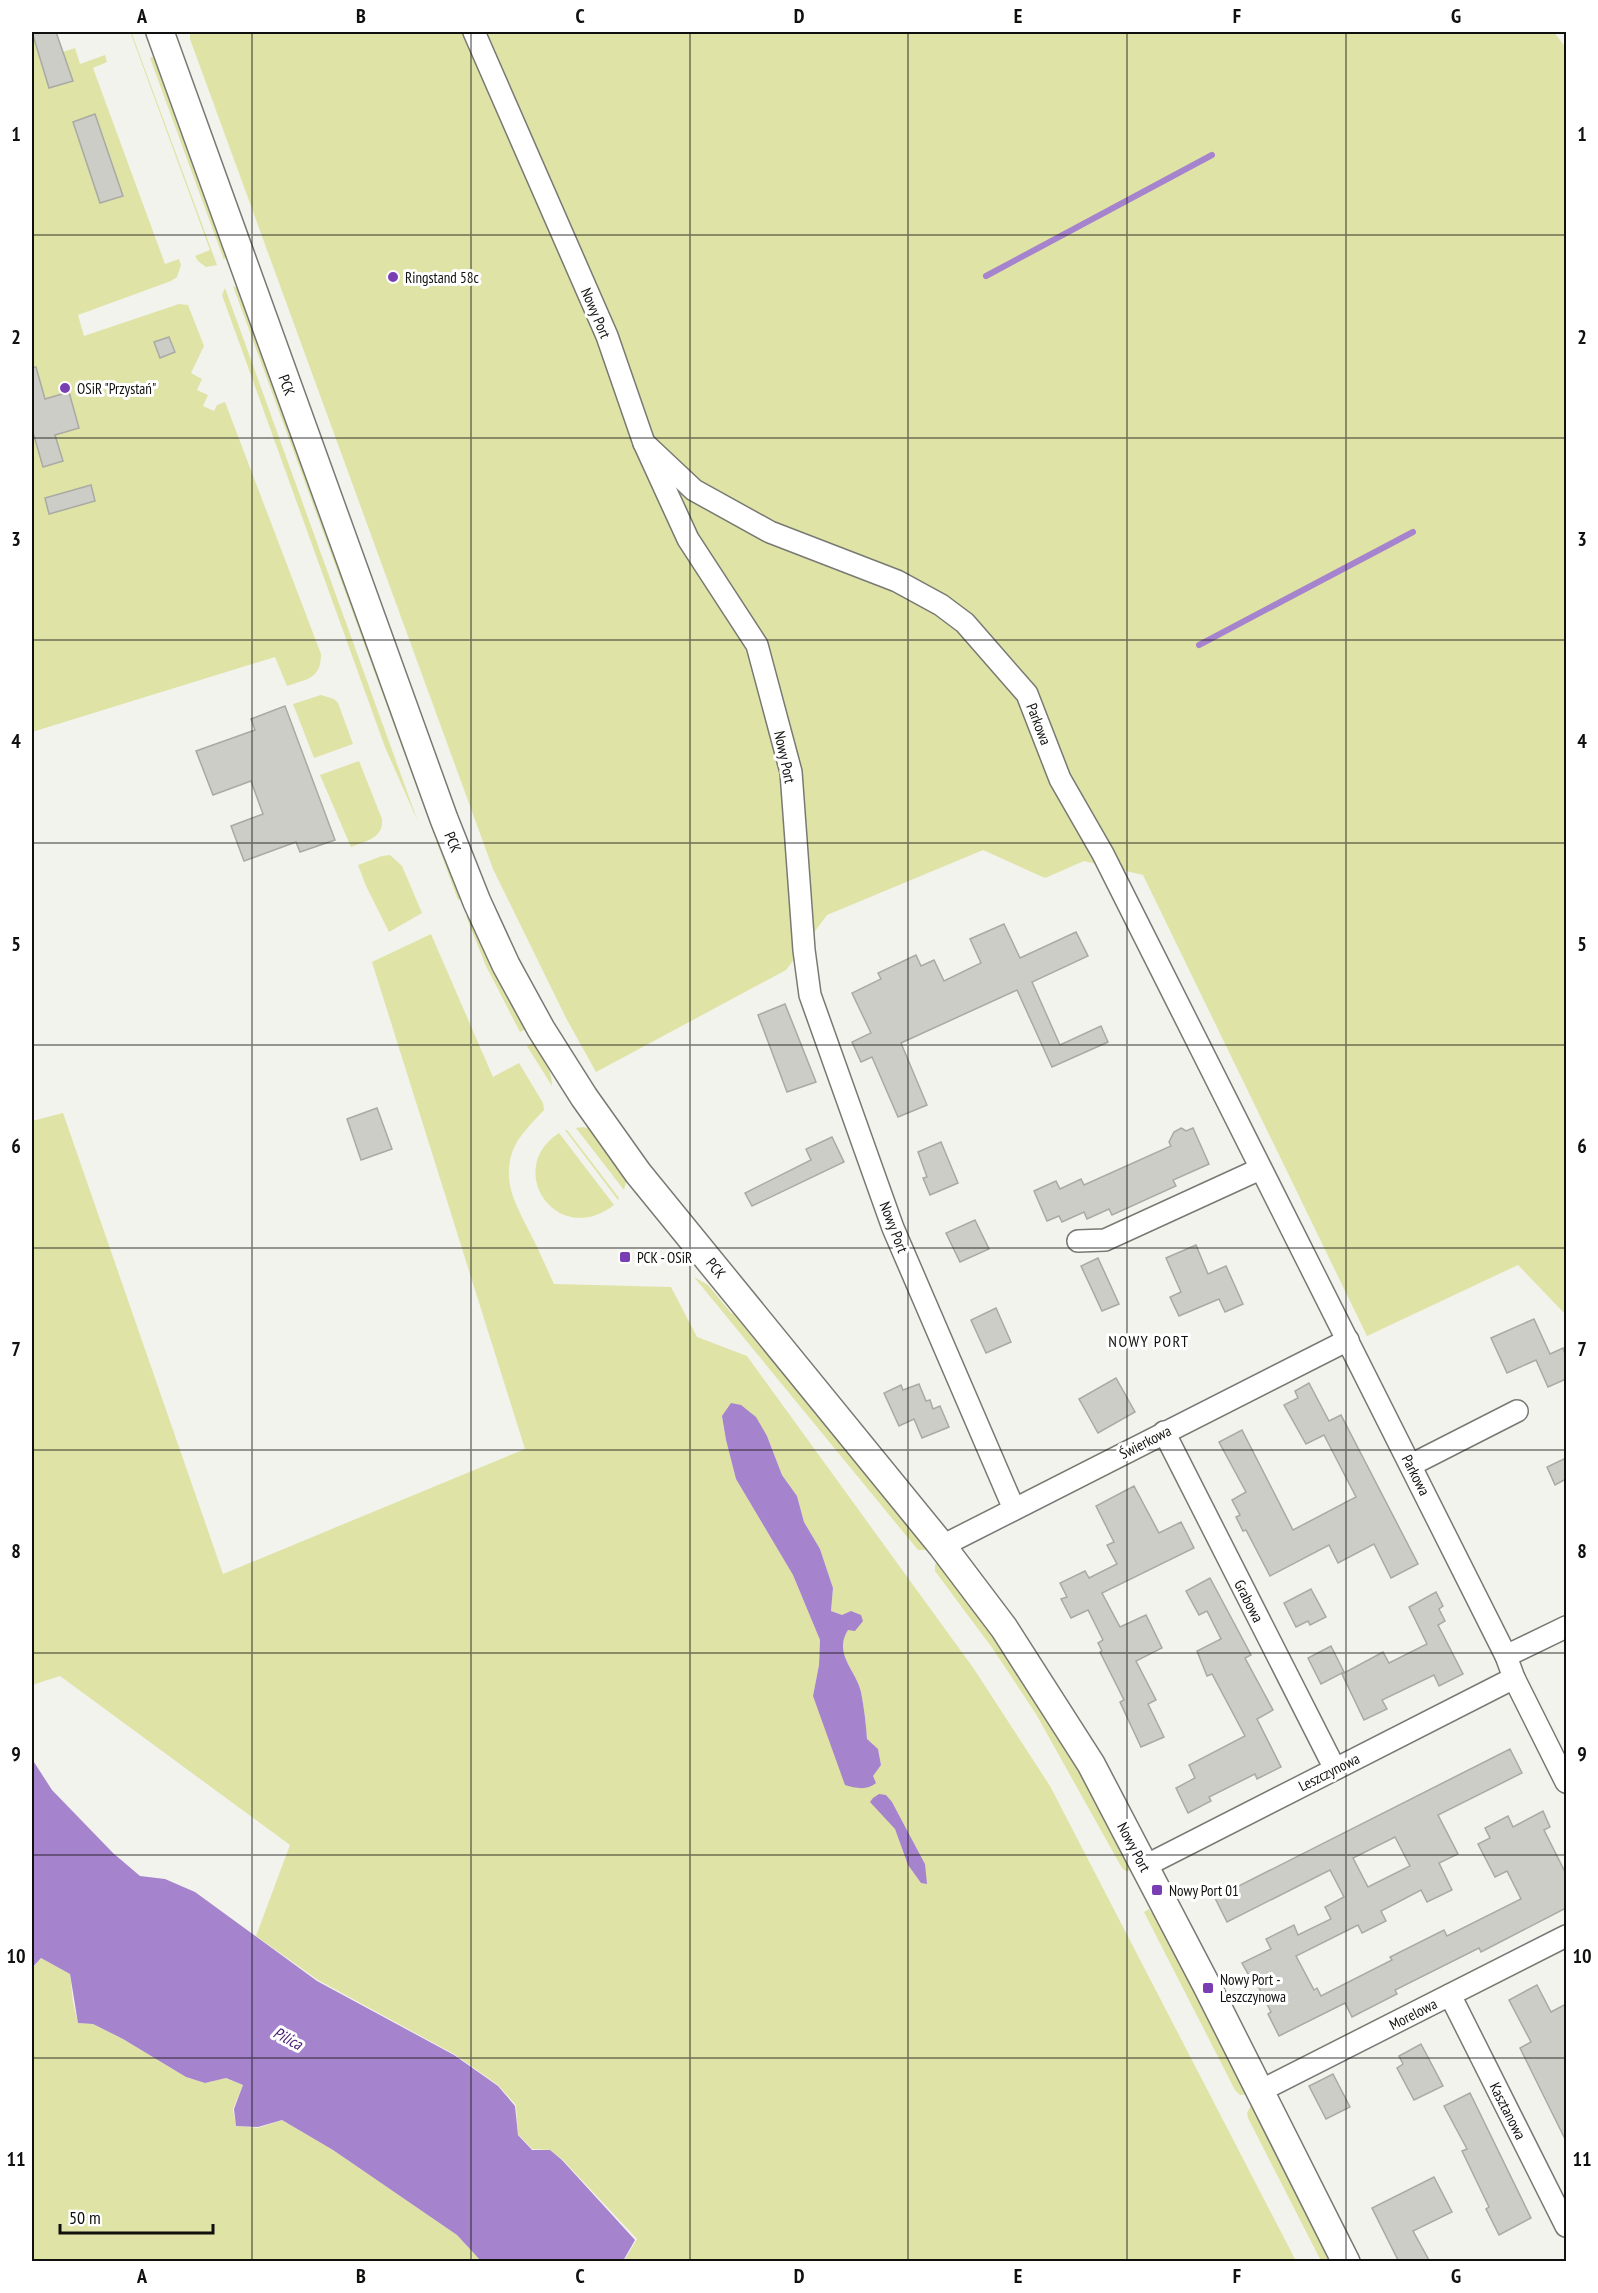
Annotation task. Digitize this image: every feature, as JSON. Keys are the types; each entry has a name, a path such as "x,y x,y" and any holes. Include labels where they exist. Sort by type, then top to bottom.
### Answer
{"street":[{"name":"PCK","path":"159,32 444,819 477,902 506,964 541,1029 584,1097 638,1173 942,1546"},
{"name":"Nowy Port","path":"474,32 606,336 644,443 688,539 757,645 790,772 804,950 810,995 893,1228 1014,1509"},
{"name":"Parkowa","path":"644,443 694,490 770,532 897,581 941,605 965,623 1027,694 1060,779 1103,854 1411,1465 1566,1782"},
{"path":"1078,1241 1105,1240 1260,1169"},
{"name":"Świerkowa","path":"942,1546 1348,1340"},
{"path":"1411,1465 1517,1411"},
{"name":"Grabowa","path":"1164,1432 1335,1769"},
{"name":"Nowy Port","path":"942,1546 1004,1628 1085,1754 1145,1866 1346,2262"},
{"path":"1506,1656 1566,1627"},
{"name":"Leszczynowa","path":"1145,1866 1514,1678"},
{"name":"Morelowa","path":"1260,2091 1566,1936"},
{"name":"Kasztanowa","path":"1450,1995 1566,2226"}],"green space":[{"name":"OSiR \"Przystań\"","path":"32,32 56,32 63,52 75,48 80,64 105,55 107,62 93,68 165,264 179,259 181,265 177,277 171,281 78,315 84,336 179,304 188,305 204,346 191,373 202,379 197,390 208,395 203,406 214,411 217,405 225,402 321,654 318,669 312,677 287,686 275,657 32,732"},
{"path":"190,32 1554,32 1566,48 1566,1315 1518,1265 1367,1336 1143,875 1084,861 1045,878 983,850 827,915 786,970 596,1072 566,1018 493,869 190,39"},
{"path":"131,34 217,265 206,267 195,256 210,250"},
{"path":"155,56 227,254 224,260 150,58"},
{"path":"233,286 239,289 461,898 458,900"},
{"path":"225,288 418,822 385,747 222,295"},
{"path":"321,695 334,699 338,703 353,744 314,758 293,704"},
{"path":"359,761 382,819 382,825 373,838 351,847 320,775"},
{"path":"390,855 402,866 422,913 389,932 358,865"},
{"path":"466,916 471,918 526,1029 520,1032 486,966"},
{"path":"431,934 493,1077 519,1063 543,1103 544,1110 519,1139 513,1150 509,1173 516,1204 554,1284 671,1287 697,1337 747,1356 974,1669 1050,1786 1296,2261 624,2261 637,2239 563,2160 550,2150 532,2149 518,2134 516,2105 498,2085 454,2054 318,1980 256,1936 290,1845 60,1676 32,1685 32,1121 63,1113 223,1574 525,1449 372,962","holes":["722,1416 767,1436 782,1475 797,1496 804,1522 820,1549 833,1588 831,1611 842,1615 848,1630 844,1639 844,1654 861,1692 867,1740 878,1749 881,1765 872,1776 820,1713 813,1696 819,1665 820,1640 793,1575 736,1479","892,1802 925,1864 921,1883 908,1865 895,1829"]},
{"path":"534,1042 549,1068 552,1086 527,1046"},
{"path":"583,1127 596,1134 627,1178 624,1190 576,1128"},
{"path":"565,1130 619,1198 618,1200"},
{"path":"559,1133 614,1205 593,1216 573,1217 557,1211 544,1199 537,1183 536,1166 543,1148"},
{"path":"694,1277 708,1285 732,1314 738,1310 930,1547 926,1550 918,1550"},
{"path":"939,1559 1047,1709 1135,1870 1126,1871 1122,1868 1036,1714 993,1649 935,1571 935,1565"},
{"path":"1149,1909 1151,1913 1156,1910 1249,2094 1240,2095 1235,2090 1144,1912"},
{"path":"41,1958 70,1974 78,2023 93,2024 123,2039 186,2077 205,2083 225,2078 243,2085 233,2109 236,2126 258,2128 282,2120 333,2150 457,2235 481,2261 32,2261 32,1969"},
{"path":"1253,2102 1334,2261 1321,2261 1248,2118 1247,2113"}],"water":[{"path":"731,1403 741,1405 756,1417 767,1436 782,1475 797,1496 804,1522 820,1549 833,1588 831,1611 842,1615 851,1611 861,1615 863,1621 855,1631 848,1630 843,1647 847,1662 861,1692 867,1739 878,1749 881,1765 873,1776 876,1783 868,1787 857,1788 845,1785 813,1696 819,1665 820,1640 793,1575 736,1479 722,1416"},
{"name":"Pilica","path":"32,1759 52,1790 113,1853 140,1876 165,1879 195,1892 317,1981 454,2055 498,2086 515,2106 518,2135 532,2150 550,2150 562,2160 635,2240 623,2261 481,2261 457,2235 333,2150 282,2120 258,2127 236,2126 234,2109 243,2085 226,2078 205,2083 186,2077 123,2039 93,2024 78,2023 70,1974 41,1958 32,1968"},
{"path":"879,1794 886,1795 892,1802 925,1864 927,1884 921,1883 908,1865 895,1829 870,1802"}],"building":[{"path":"32,32 56,32 73,81 49,88"},
{"path":"95,114 123,196 100,203 73,122"},
{"path":"169,337 175,352 160,358 154,342"},
{"path":"36,367 45,399 69,392 79,428 55,435 63,461 43,467 32,429 32,368"},
{"path":"91,485 95,501 49,514 45,498"},
{"path":"285,706 335,840 300,852 296,842 244,861 231,826 263,814 251,781 213,795 196,751 255,730 251,719"},
{"path":"1004,924 1020,958 1076,932 1088,956 1032,982 1060,1045 1101,1026 1108,1042 1052,1067 1017,990 901,1043 927,1105 898,1117 872,1057 861,1062 852,1042 871,1033 852,993 881,979 878,973 916,955 921,966 934,960 944,981 981,963 970,939"},
{"path":"785,1004 816,1082 787,1092 758,1015"},
{"path":"377,1108 392,1149 361,1160 347,1119"},
{"path":"1181,1128 1186,1131 1193,1128 1209,1164 1173,1180 1176,1186 1112,1215 1109,1209 1087,1219 1084,1212 1062,1222 1059,1216 1047,1221 1034,1191 1056,1181 1060,1189 1081,1179 1084,1185 1171,1146 1169,1142 1174,1132"},
{"path":"832,1137 844,1162 752,1206 745,1193 811,1160 806,1149"},
{"path":"941,1142 958,1183 930,1195 923,1178 927,1177 918,1152"},
{"path":"975,1220 989,1249 960,1262 946,1233"},
{"path":"1196,1245 1208,1274 1226,1266 1243,1304 1225,1312 1219,1299 1179,1316 1170,1297 1181,1292 1166,1258"},
{"path":"1098,1258 1119,1304 1102,1311 1081,1266"},
{"path":"996,1308 1011,1342 986,1353 971,1320"},
{"path":"1534,1319 1550,1354 1563,1348 1566,1357 1566,1379 1548,1387 1536,1360 1507,1373 1491,1338"},
{"path":"1116,1378 1135,1412 1098,1433 1079,1399"},
{"path":"1309,1383 1329,1421 1341,1415 1418,1564 1391,1578 1374,1544 1338,1563 1329,1545 1270,1576 1246,1530 1243,1531 1236,1517 1240,1515 1232,1500 1246,1492 1219,1442 1242,1430 1293,1530 1356,1497 1324,1435 1306,1444 1284,1405 1298,1398 1295,1391"},
{"path":"919,1384 926,1401 930,1400 933,1409 940,1406 949,1427 922,1438 914,1419 899,1426 884,1393 901,1385 903,1390"},
{"path":"1566,1458 1566,1479 1555,1485 1547,1467"},
{"path":"1134,1486 1159,1533 1181,1522 1194,1548 1102,1593 1120,1627 1146,1615 1162,1648 1136,1661 1156,1700 1148,1704 1164,1737 1141,1747 1120,1702 1124,1700 1100,1652 1102,1651 1098,1643 1103,1640 1088,1610 1071,1618 1061,1599 1067,1597 1060,1583 1085,1571 1089,1578 1117,1564 1107,1545 1114,1542 1096,1506"},
{"path":"1210,1578 1251,1655 1245,1658 1273,1710 1257,1719 1281,1767 1257,1779 1255,1774 1209,1797 1211,1801 1188,1813 1176,1788 1195,1778 1189,1765 1245,1736 1212,1674 1207,1676 1197,1651 1221,1639 1207,1611 1199,1615 1186,1591"},
{"path":"1311,1589 1326,1617 1310,1625 1308,1621 1296,1627 1284,1603"},
{"path":"1436,1592 1443,1606 1439,1609 1445,1621 1438,1625 1463,1674 1439,1686 1434,1675 1382,1700 1387,1709 1364,1720 1342,1674 1383,1652 1389,1663 1427,1644 1409,1607"},
{"path":"1331,1646 1344,1672 1321,1684 1308,1658"},
{"path":"1510,1749 1522,1773 1438,1815 1458,1854 1439,1863 1452,1890 1427,1902 1421,1890 1381,1911 1386,1921 1362,1933 1358,1925 1296,1956 1314,1990 1317,1988 1321,1996 1392,1960 1390,1957 1444,1930 1447,1936 1521,1899 1507,1871 1495,1877 1478,1844 1490,1838 1485,1828 1508,1816 1513,1827 1543,1811 1550,1827 1544,1830 1566,1874 1566,1908 1481,1952 1479,1948 1395,1990 1397,1994 1352,2017 1345,2003 1279,2036 1268,2014 1271,2012 1254,1978 1251,1979 1242,1963 1271,1949 1266,1939 1294,1925 1298,1935 1331,1919 1325,1907 1344,1897 1330,1870 1227,1922 1215,1898","holes":["1395,1837 1410,1866 1368,1887 1353,1858"]},
{"path":"1537,1985 1551,2012 1566,2004 1566,2141 1520,2048 1531,2042 1509,2000"},
{"path":"1421,2044 1443,2086 1414,2100 1397,2068 1403,2064 1399,2056"},
{"path":"1333,2074 1350,2107 1326,2119 1309,2086"},
{"path":"1470,2093 1531,2218 1499,2235 1486,2209 1489,2207 1462,2151 1467,2149 1444,2106"},
{"path":"1434,2177 1452,2212 1413,2231 1430,2262 1399,2262 1372,2208"}],"waterway":[{"path":"986,276 1212,155"},
{"path":"1199,645 1413,532"}],"place":[{"name":"Ringstand 58c","path":"393,277"},
{"name":"OSiR \"Przystań\"","path":"65,388"},
{"name":"PCK - OSiR","path":"625,1257"},
{"name":"Nowy Port 01","path":"1157,1890"},
{"name":"Nowy Port - Leszczynowa","path":"1208,1988"}],"district":[{"name":"NOWY PORT","path":"1149,1341"}]}
